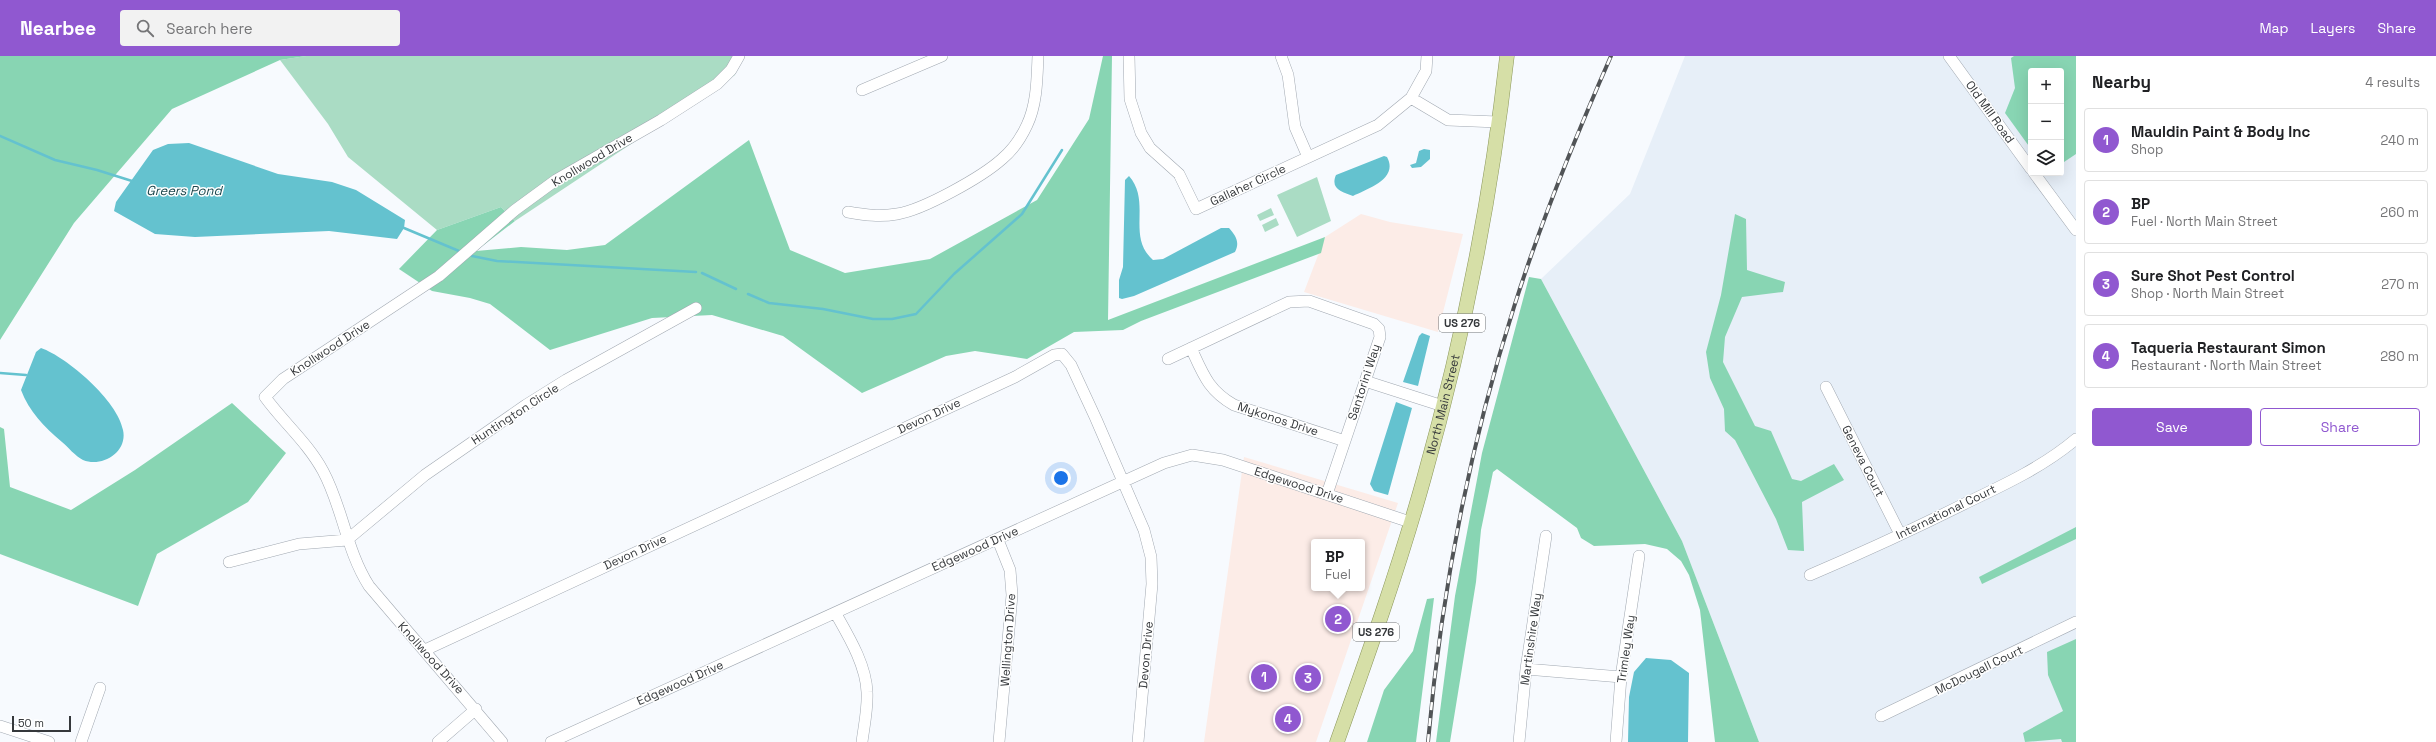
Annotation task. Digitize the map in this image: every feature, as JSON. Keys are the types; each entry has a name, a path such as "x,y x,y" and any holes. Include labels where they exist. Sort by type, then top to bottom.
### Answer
{"main road":[{"name":"North Main Street","path":"1337,742 1394,577 1443,406 1478,251 1507,56"}],"street":[{"name":"Knollwood Drive","path":"502,742 476,709 369,586 347,540 337,505 323,471 265,396 283,379 439,276 515,210 556,180 661,120 717,84 731,70 739,56"},
{"path":"862,90 942,56"},
{"path":"848,212 872,216 905,212 950,191 995,166 1013,148 1030,117 1036,97 1038,56"},
{"name":"Gallaher Circle","path":"1129,56 1130,99 1141,133 1150,148 1179,174 1196,209 1378,125 1411,98 1426,71 1427,56"},
{"path":"1281,56 1288,75 1295,127 1308,157"},
{"name":"Old Mill Road","path":"1949,56 2028,165"},
{"path":"1411,98 1448,120 1498,122"},
{"path":"2036,176 2076,230"},
{"name":"Santorini Way","path":"1168,359 1289,302 1309,301 1374,324 1379,329 1380,337 1327,494"},
{"name":"Huntington Circle","path":"347,540 425,474 526,405 566,380 696,308"},
{"name":"Mykonos Drive","path":"1191,348 1205,378 1214,391 1234,405 1345,441"},
{"name":"Devon Drive","path":"425,650 1015,377 1058,354 1065,356 1071,365 1144,530 1152,571 1138,742"},
{"path":"1365,380 1443,406"},
{"name":"Geneva Court","path":"1826,387 1900,534"},
{"name":"International Court","path":"1810,575 1900,534 2020,476 2056,454 2076,439"},
{"name":"Edgewood Drive","path":"552,742 998,540 1123,481 1176,459 1203,455 1223,460 1410,522"},
{"name":"Martinshire Way","path":"1519,742 1526,669 1546,536"},
{"path":"229,562 298,544 347,540"},
{"name":"Wellington Drive","path":"998,540 1010,570 1012,594 999,742"},
{"name":"Trimley Way","path":"1616,742 1621,677 1639,556"},
{"path":"836,614 865,678 867,698 862,742"},
{"name":"McDougall Court","path":"1881,716 2076,622"},
{"path":"1526,669 1621,677"},
{"path":"81,742 100,688"},
{"path":"438,742 476,709"},
{"path":"0,726 49,742"}],"shaded area":[{"path":"1685,56 2076,56 2076,742 1759,742 1682,541 1541,279 1630,194"},
{"path":"1361,214 1390,222 1463,234 1438,332 1304,292 1325,237"},
{"path":"1244,457 1398,503 1316,742 1204,742"}],"green space":[{"path":"0,56 306,56 280,60 172,109 74,223 0,340"},
{"path":"306,56 738,56 735,75 515,221 501,207 437,230 348,157 328,124 280,60"},
{"path":"1103,56 1112,56 1108,320 1325,237 1321,253 1141,321 1123,330 1074,332 1027,359 975,351 946,356 862,393 783,336 712,315 652,318 550,350 490,304 470,298 432,291 399,269 437,230 501,207 515,221 476,251 521,247 567,250 605,245 749,140 790,250 845,273 930,259 1037,200 1089,119"},
{"path":"2014,56 2076,56 2076,154 2064,162 2064,68 2028,68 2028,145 2005,113 2015,88 2011,58"},
{"path":"1317,177 1331,221 1297,237 1277,195"},
{"path":"1271,208 1274,215 1260,221 1257,215"},
{"path":"1735,214 1746,219 1747,270 1785,282 1783,292 1742,297 1725,337 1723,362 1755,426 1771,431 1792,479 1801,481 1834,464 1844,480 1802,502 1804,551 1788,550 1776,519 1735,440 1725,431 1724,409 1710,378 1706,352 1721,295"},
{"path":"1276,218 1279,225 1265,232 1262,225"},
{"path":"1529,277 1541,279 1682,541 1759,742 1715,742 1700,610 1689,575 1681,561 1667,549 1645,544 1594,546 1581,538 1577,528 1497,469 1493,472 1481,530 1476,582 1450,742 1436,742 1455,596 1482,453"},
{"path":"232,403 286,453 248,502 157,554 138,606 0,554 0,427 4,429 10,487 71,510 135,470"},
{"path":"2076,527 2076,539 1982,584 1979,577"},
{"path":"1434,598 1416,742 1367,742 1384,690 1413,651 1427,599"},
{"path":"2076,639 2076,742 2062,742 2061,739 2025,742 2023,733 2063,711 2048,675 2047,652"}],"water":[{"name":"Greers Pond","path":"189,143 278,174 332,182 356,190 405,220 404,228 397,239 329,231 195,237 155,234 114,211 116,202 153,150 168,144"},
{"path":"1424,149 1430,150 1430,159 1421,167 1412,168 1410,165 1416,163 1419,151"},
{"path":"1384,156 1387,157 1390,165 1389,171 1380,182 1353,196 1336,187 1336,175"},
{"path":"1129,176 1136,186 1139,197 1141,240 1145,251 1153,260 1163,259 1221,228 1229,228 1235,236 1237,245 1235,252 1134,296 1122,299 1119,298 1119,280 1123,267 1125,180"},
{"path":"1422,333 1430,336 1418,386 1403,382 1419,336"},
{"path":"41,348 52,353 77,370 112,406 123,430 123,438 122,445 112,456 98,462 83,460 74,454 49,430 28,405 21,390 36,352"},
{"path":"1396,402 1412,408 1388,495 1374,491 1370,484"},
{"path":"1646,658 1671,660 1689,673 1688,742 1628,742 1629,697 1634,672"}],"waterway":[{"path":"0,136 55,160 97,170 132,181"},
{"path":"748,294 769,303 823,309 873,319 892,319 916,314 954,274 1022,214 1062,150"},
{"path":"404,228 459,251"},
{"path":"472,256 497,261 696,272"},
{"path":"702,273 736,289"},
{"path":"0,373 26,375"}],"railway":[{"path":"1428,742 1449,577 1470,468 1483,414 1514,307 1535,243 1584,118 1611,56"}],"place":[{"name":"BP","path":"1338,619"},
{"name":"Mauldin Paint & Body Inc","path":"1264,677"},
{"name":"Sure Shot Pest Control","path":"1308,678"},
{"name":"Taqueria Restaurant Simon","path":"1288,719"}]}
